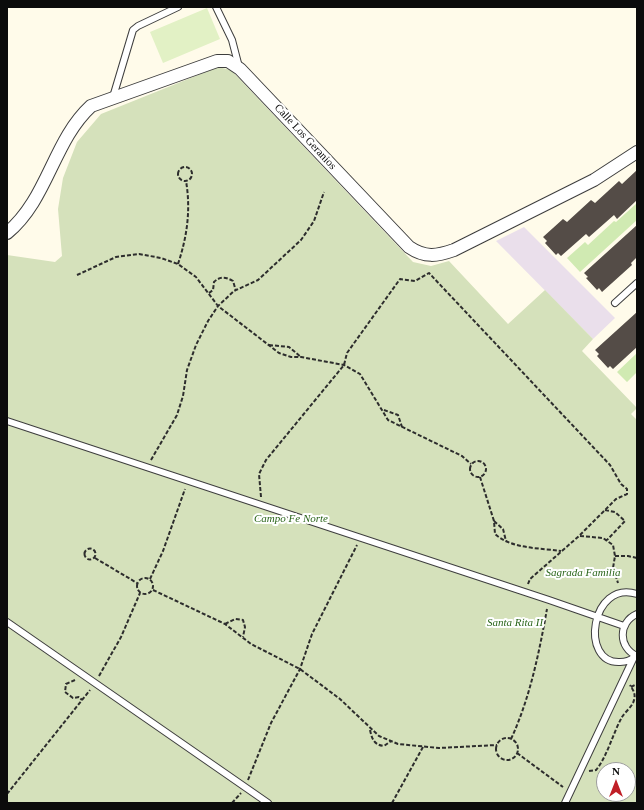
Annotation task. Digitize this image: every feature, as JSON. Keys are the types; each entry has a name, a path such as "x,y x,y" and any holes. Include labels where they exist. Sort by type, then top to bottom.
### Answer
{"street":[{"name":"Calle Los Geranios","path":"7,233 22,220 35,202 65,142 84,112 99,102 214,61 228,62 240,69 409,247 424,255 441,255 454,250 594,180 637,152"}],"lane":[{"path":"113,97 133,30 138,26 178,7"},
{"path":"216,7 232,40 240,69"},
{"path":"615,303 637,283"},
{"path":"7,421 148,466 624,626"},
{"path":"636,656 632,659 617,662 602,656 598,649 595,637 598,617 607,600 613,595 621,592 637,594"},
{"path":"636,656 625,645 623,638 624,626 631,617 637,614"},
{"path":"7,622 268,803"},
{"path":"565,803 624,677 636,656"}],"path":[{"path":"185,168 191,173 191,177 186,181 182,180 178,175 179,171 185,168"},
{"path":"178,264 187,227 189,204 186,181"},
{"path":"148,466 177,415 183,396 187,370 196,345 208,321 218,306 236,290 258,280 301,240 314,221 324,192"},
{"path":"77,275 116,257 129,255 150,255 178,264 196,277 218,306 231,318 285,356 301,357 344,365 360,374 384,410 388,420 462,456 471,464 471,472 475,476 480,477"},
{"path":"262,504 258,479 266,460 344,365 347,353 400,279 415,281 429,273 610,465 628,492 625,497 616,500 579,536 530,579 526,592"},
{"path":"209,293 213,290 214,282 222,277 233,281 236,290"},
{"path":"268,344 289,347 301,357"},
{"path":"384,410 398,415 402,427"},
{"path":"471,464 478,460 485,464 486,472 480,477"},
{"path":"480,477 494,522 495,534 506,541 561,551"},
{"path":"150,579 163,551 189,480"},
{"path":"605,510 615,512 625,521 607,540"},
{"path":"494,522 503,528 506,541"},
{"path":"579,536 591,535 603,538 613,545 615,556 613,568 618,583"},
{"path":"232,803 245,787 271,723 300,670 312,634 361,537"},
{"path":"94,558 95,551 92,549 87,550 85,553 86,558 91,560 94,558 137,583"},
{"path":"615,556 637,558"},
{"path":"142,578 150,579 153,584 152,590 147,594 140,593 137,590 137,583 142,578"},
{"path":"152,590 224,624 243,637 250,644 300,670 340,699 379,736 391,741 423,747 497,745"},
{"path":"96,683 120,637 140,593"},
{"path":"511,739 518,723 537,662 549,600"},
{"path":"224,624 235,619 243,620 245,628 243,637"},
{"path":"580,771 596,770 602,764 608,746 622,717 634,700 634,692 624,677"},
{"path":"78,680 72,680 66,684 65,692 73,698 79,697 82,700"},
{"path":"7,794 91,689 85,684"},
{"path":"631,687 637,684"},
{"path":"370,728 371,736 376,744 384,746 391,741"},
{"path":"502,739 511,739 517,744 517,753 512,759 501,758 497,752 497,745 502,739"},
{"path":"392,803 423,747"},
{"path":"517,753 570,792"}],"shaded area":[{"path":"524,227 615,318 593,339 496,241"}],"green space":[{"path":"207,8 220,39 163,63 150,32"},
{"name":"Campo Fe Norte","path":"218,67 231,70 413,262 431,266 449,261 508,324 545,290 593,339 582,351 637,408 631,414 637,420 637,803 7,803 7,255 55,262 62,256 58,209 63,178 77,142 101,114"},
{"path":"637,203 637,220 580,272 567,258 585,242 588,245 614,221 616,222"},
{"path":"637,353 637,372 627,382 617,372"}],"building":[{"path":"637,170 637,200 617,219 614,215 589,237 586,234 561,256 558,253 556,255 545,243 547,241 543,237 563,219 567,222 591,200 595,203 619,181 622,184"},
{"path":"637,225 637,257 631,263 632,265 602,292 599,288 597,290 586,278 588,277 584,273"},
{"path":"637,312 637,347 613,369 610,366 608,368 597,356 599,354 595,350"}],"park label":[{"name":"Sagrada Familia","path":"583,573"},
{"name":"Santa Rita II","path":"515,623"}]}
